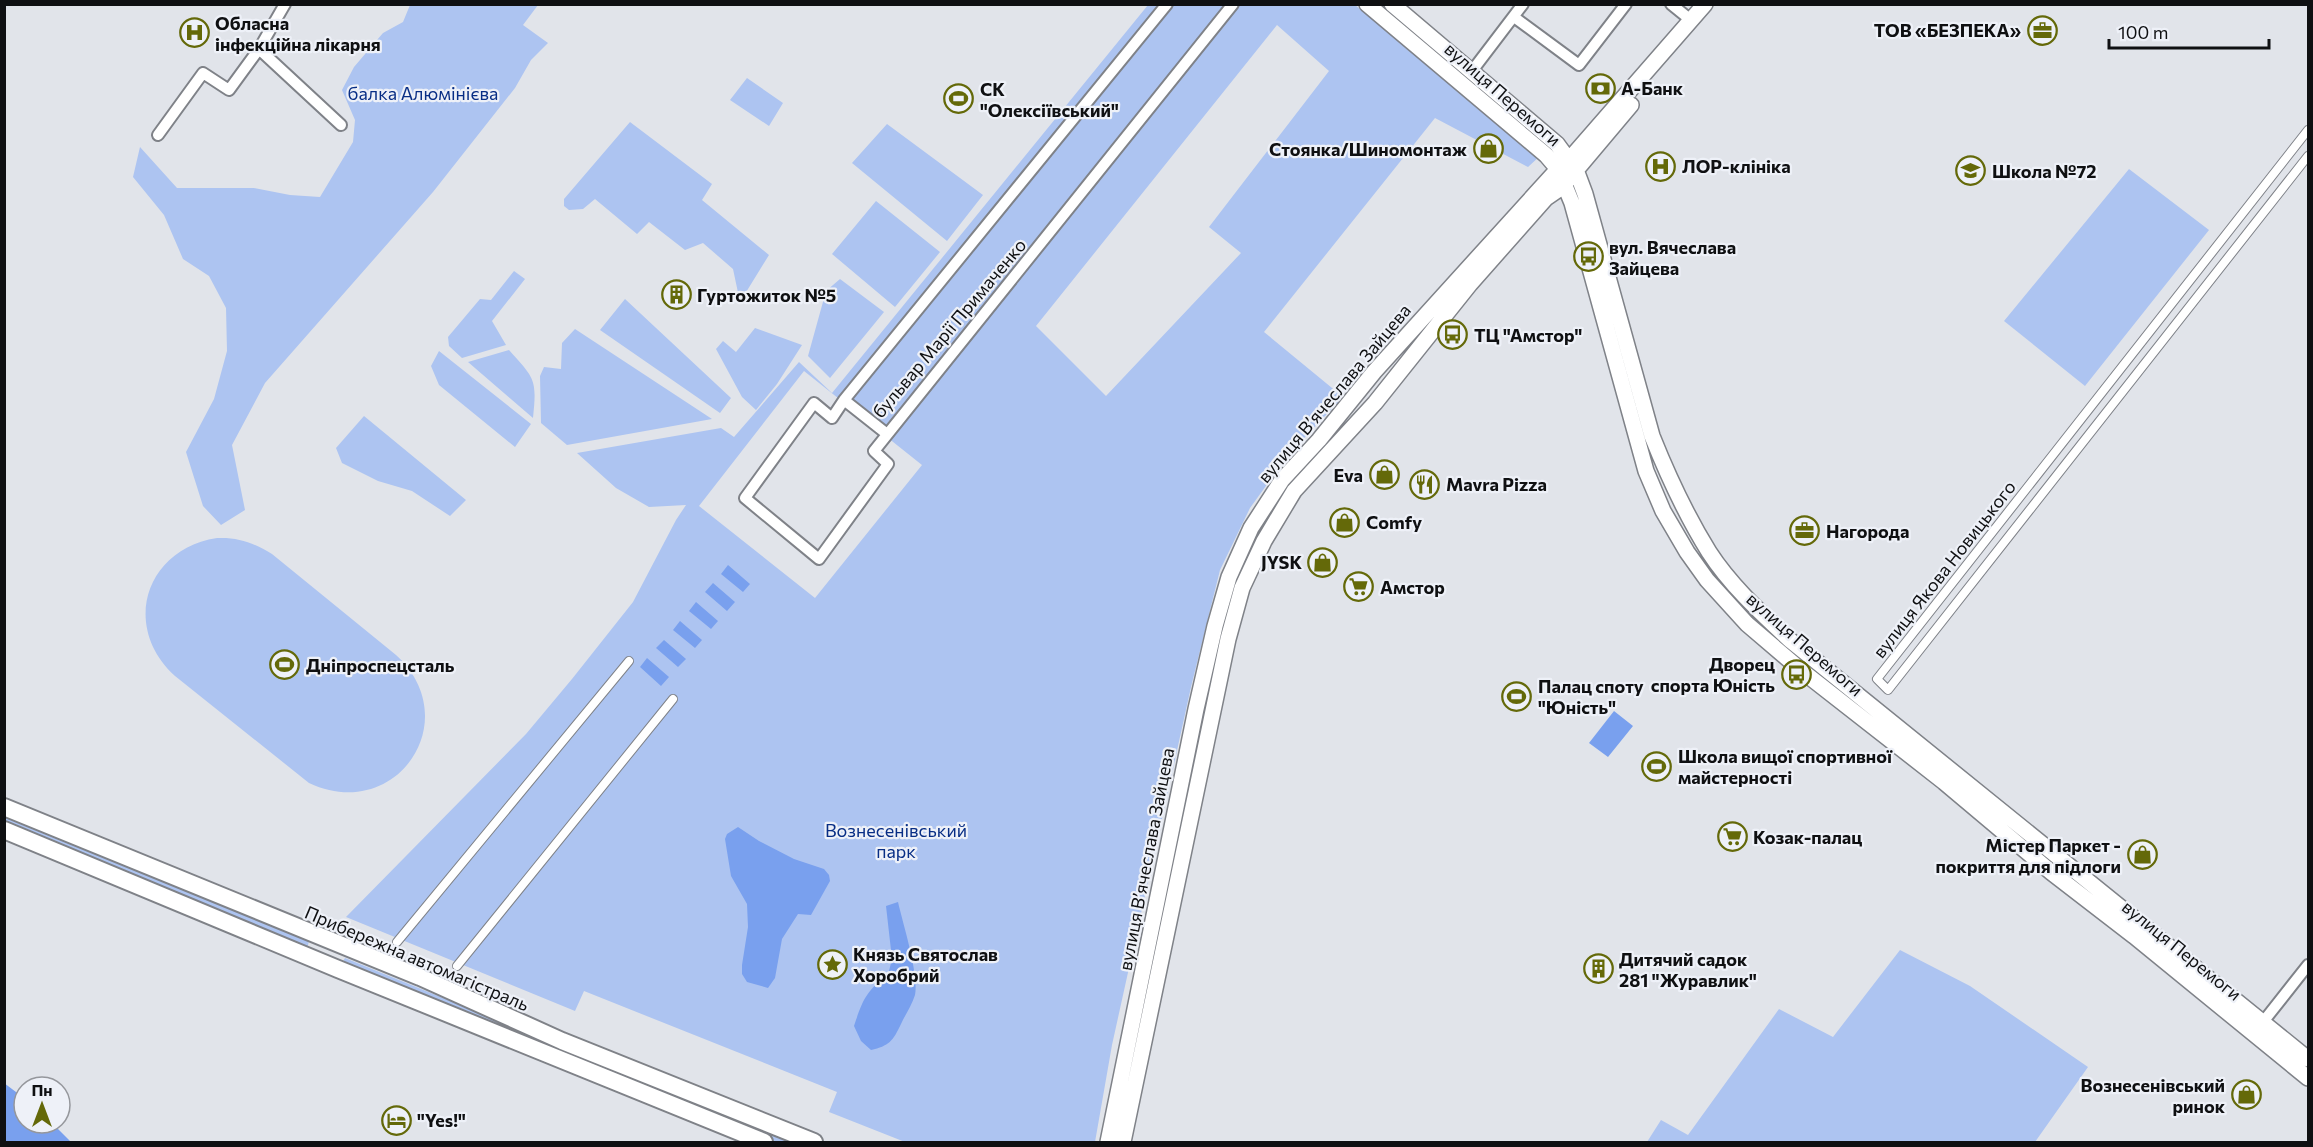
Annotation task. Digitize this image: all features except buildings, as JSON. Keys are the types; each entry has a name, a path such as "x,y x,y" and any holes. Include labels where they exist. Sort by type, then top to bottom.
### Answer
{"main road":[{"name":"вулиця Перемоги","path":"1367,4 1546,155 1567,170 1586,194 1652,436 1679,499 1704,543 1757,610 1791,641 2308,1059"},
{"name":"вулиця Перемоги","path":"1392,4 1557,144 1567,170 1646,471 1663,512 1707,580 1747,624 1802,671 1944,782 2047,866 2051,872 2134,936 2308,1078"},
{"name":"вулиця Вʼячеслава Зайцева","path":"1123,1143 1228,639 1242,588 1264,541 1294,491 1375,403 1470,284 1546,198 1706,4"},
{"name":"вулиця Вʼячеслава Зайцева","path":"1108,1143 1215,626 1229,577 1251,528 1282,480 1319,440 1374,372 1567,170 1713,4"},
{"path":"1687,552 1699,554 1704,543"},
{"path":"1707,580 1711,572 1724,571"},
{"name":"Прибережна автомагістраль","path":"4,807 349,950 420,977 562,1041 814,1143"},
{"path":"4,830 764,1143"},
{"path":"316,960 324,955 326,948 318,936"},
{"path":"338,969 336,958 340,952 349,950"}],"street":[{"path":"158,135 204,73 229,90 259,49 285,4"},
{"name":"бульвар Марії Примаченко","path":"1167,4 844,400 887,434 1233,4"},
{"path":"1472,70 1523,4"},
{"path":"1514,16 1579,65 1626,4"},
{"path":"1671,4 1692,21"},
{"path":"259,49 342,125"},
{"name":"вулиця Якова Новицького","path":"2308,130 1877,679 1888,690 2308,156"},
{"path":"844,400 832,418 814,403 745,498 819,559 888,464 874,451 887,434"},
{"path":"396,942 629,661"},
{"path":"457,966 673,699"},
{"path":"2263,1022 2308,966"}],"green space":[{"name":"балка Алюмінієва","path":"410,5 538,5 523,25 548,43 531,60 515,88 433,192 265,383 232,445 245,510 221,525 203,506 186,452 214,399 227,351 226,308 209,276 183,259 164,215 133,177 140,147 177,188 254,188 290,195 320,197 353,142 355,120 342,90 354,67 383,33 403,22"},
{"name":"Вознесенівський парк","path":"1148,5 1355,5 1541,155 1528,167 1435,118 1264,332 1343,397 1289,454 1250,508 1220,570 1191,687 1112,1045 1095,1142 905,1142 829,1112 837,1092 584,991 575,1011 346,917 526,734 572,679 633,602 686,505 649,507 616,488 577,453 721,428 734,437 799,362 832,393","holes":["1277,25 1329,71 1209,227 1241,253 1106,396 1036,326","804,371 922,465 815,598 699,506"]},
{"path":"747,78 783,103 769,126 730,100"},
{"path":"630,122 712,184 702,200 769,255 740,302 733,269 703,243 685,250 649,222 637,234 595,199 583,209 569,210 564,206 564,199"},
{"path":"887,124 983,195 947,241 852,163"},
{"path":"2129,169 2209,230 2085,386 2004,321"},
{"path":"876,201 940,252 895,307 832,254"},
{"path":"514,271 525,279 492,321 506,345 462,358 449,346 448,337 480,299 491,300"},
{"path":"840,279 884,312 830,378 808,356 826,291"},
{"path":"625,299 731,398 720,413 600,330"},
{"path":"755,328 802,345 777,384 756,410 742,397 716,349 723,341 736,352"},
{"path":"575,329 712,419 567,445 541,423 540,376 544,367 561,369 562,343"},
{"path":"509,350 532,380 535,395 533,418 468,362"},
{"path":"439,351 531,424 515,447 439,385 431,366"},
{"path":"364,416 466,500 450,516 412,491 378,481 342,463 336,448"},
{"name":"Дніпроспецсталь","path":"217,538 246,542 272,554 396,655 416,681 425,708 423,735 412,759 393,778 369,789 341,792 309,783 175,676 158,656 149,635 146,614 149,593 158,574 172,557 192,545"},
{"path":"6,816 309,941 307,949 5,824"},
{"path":"1900,950 1970,986 2088,1067 2035,1142 1647,1142 1661,1120 1688,1135 1779,1009 1833,1037"},
{"path":"345,958 797,1142 777,1142 342,963"}],"water":[{"path":"728,565 750,584 743,592 721,574"},
{"path":"713,583 735,602 727,611 705,592"},
{"path":"696,602 718,621 711,629 689,611"},
{"path":"680,621 702,640 695,648 673,630"},
{"path":"664,640 686,659 678,667 656,648"},
{"path":"647,658 669,677 661,686 640,667"},
{"path":"1614,711 1633,726 1608,757 1589,743"},
{"path":"738,827 794,859 824,869 829,875 830,881 811,915 798,914 782,939 775,978 768,988 747,982 742,974 748,927 747,904 731,876 725,839 727,834"},
{"path":"898,902 913,962 915,995 893,1039 882,1047 871,1050 861,1041 854,1026 866,997 888,975 892,959 886,906"},
{"path":"4,1083 12,1089 12,1135 64,1135 71,1142 5,1142"}],"place":[{"name":"ТОВ «БЕЗПЕКА»","path":"2042,30"},
{"name":"Обласна інфекційна лікарня","path":"194,33"},
{"name":"А-Банк","path":"1600,88"},
{"name":"СК \"Олексіївський\"","path":"959,99"},
{"name":"Стоянка/Шиномонтаж","path":"1488,149"},
{"name":"ЛОР-клініка","path":"1661,166"},
{"name":"Школа №72","path":"1971,171"},
{"name":"вул. Вячеслава Зайцева","path":"1588,257"},
{"name":"Гуртожиток №5","path":"676,295"},
{"name":"ТЦ \"Амстор\"","path":"1453,335"},
{"name":"Eva","path":"1384,475"},
{"name":"Mavra Pizza","path":"1425,484"},
{"name":"Comfy","path":"1345,522"},
{"name":"Нагорода","path":"1805,531"},
{"name":"JYSK","path":"1323,562"},
{"name":"Амстор","path":"1359,587"},
{"name":"Дніпроспецсталь","path":"285,665"},
{"name":"Дворец спорта Юність","path":"1796,674"},
{"name":"Палац споту \"Юність\"","path":"1517,696"},
{"name":"Школа вищої спортивної майстерності","path":"1657,766"},
{"name":"Козак-палац","path":"1732,837"},
{"name":"Містер Паркет - покриття для підлоги","path":"2142,855"},
{"name":"Князь Святослав Хоробрий","path":"832,964"},
{"name":"Дитячий садок 281 \"Журавлик\"","path":"1598,969"},
{"name":"Вознесенівський ринок","path":"2246,1095"},
{"name":"\"Yes!\"","path":"396,1120"}]}
